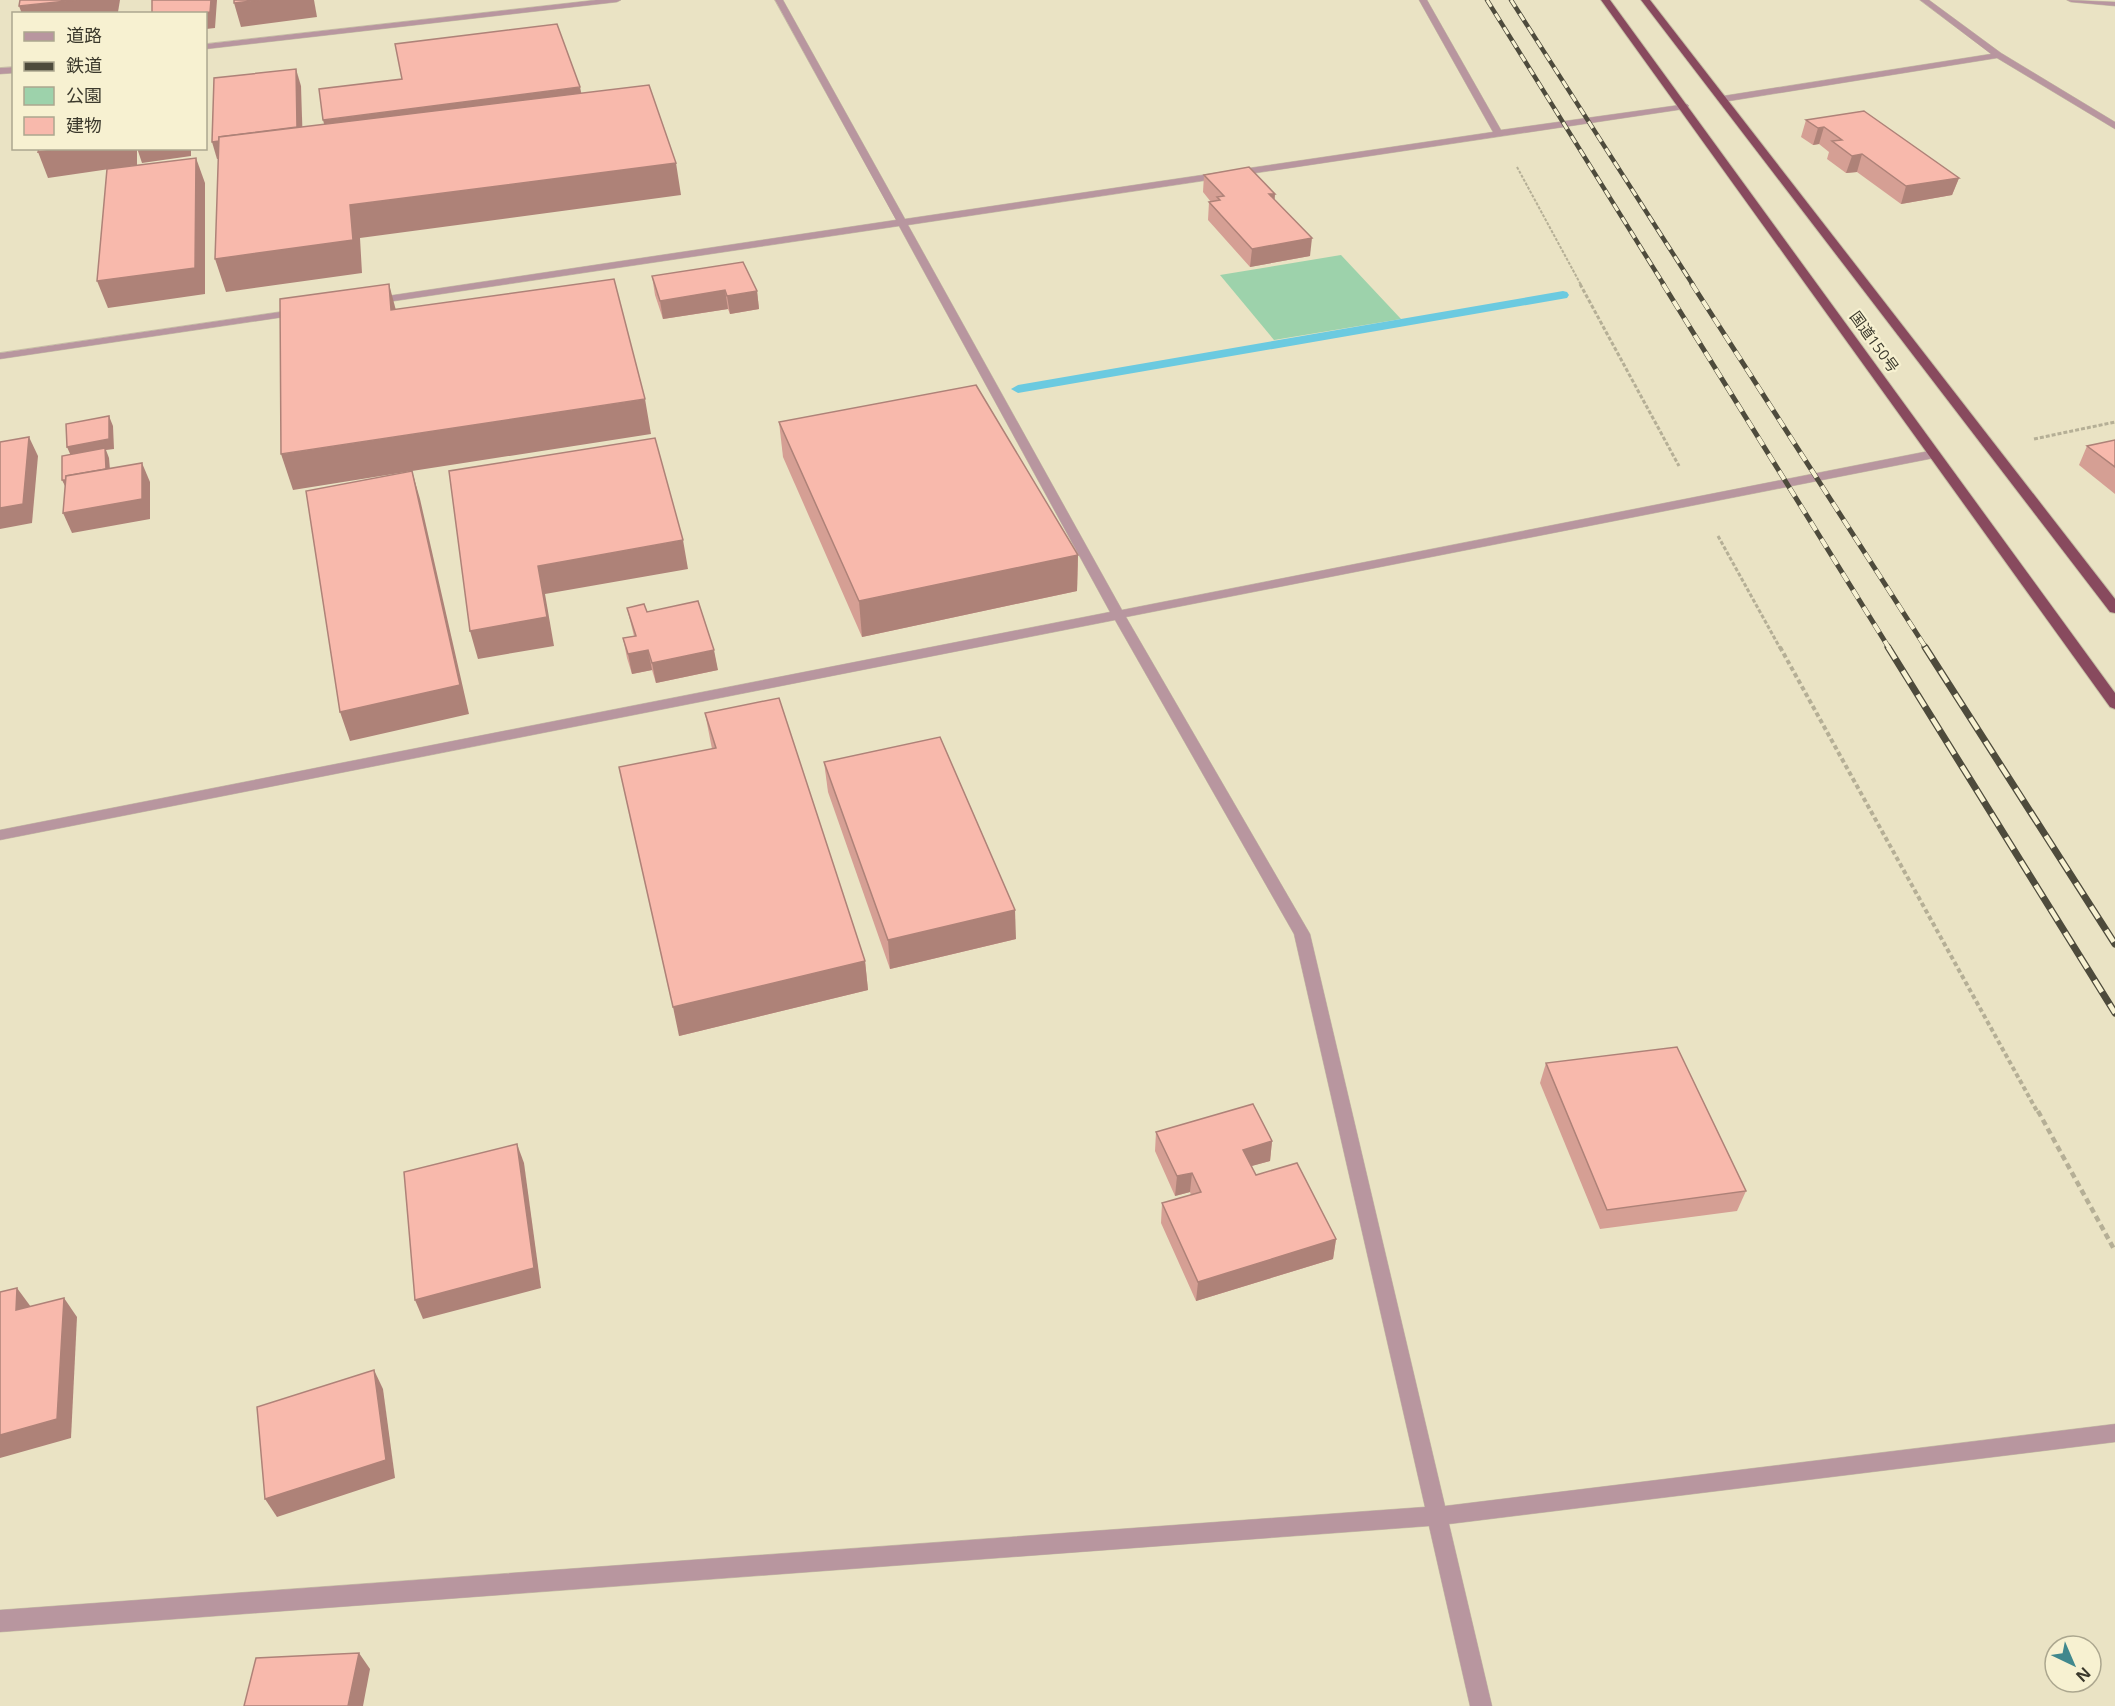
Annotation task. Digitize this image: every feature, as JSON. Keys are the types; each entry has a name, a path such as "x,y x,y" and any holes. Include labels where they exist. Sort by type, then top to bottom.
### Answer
{"highway":[{"name":"国道150号","path":"1605,0 2115,704"},
{"name":"国道150号","path":"1645,0 1724,99 2115,609"}],"street":[{"path":"207,47 617,0"},
{"path":"779,0 1119,616 1302,934 1481,1706"},
{"path":"1423,0 1498,133"},
{"path":"1924,0 1998,56 2115,126"},
{"path":"2070,0 2115,4"},
{"path":"1724,99 1998,56"},
{"path":"363,303 1684,106"},
{"path":"0,356 316,310"},
{"path":"0,835 1934,454"},
{"path":"0,1621 1438,1516 2115,1432"}],"path":[{"path":"1498,133 1699,502 2115,1251"},
{"path":"1991,447 2115,422"}],"green space":[{"path":"1341,255 1401,319 1274,340 1220,275"}],"building":[{"path":"20,0 76,0 19,6"},
{"path":"152,0 211,0 210,12 152,12"},
{"path":"234,0 261,0 234,3"},
{"path":"557,24 580,87 323,120 319,89 402,79 395,44"},
{"path":"296,69 297,127 219,137 219,141 212,142 214,78"},
{"path":"649,85 676,163 350,205 353,240 215,259 219,137"},
{"path":"1864,111 1959,178 1906,186 1862,154 1852,156 1832,141 1842,140 1824,127 1818,128 1806,120"},
{"path":"196,158 195,268 97,281 107,169"},
{"path":"1249,167 1275,194 1269,194 1312,238 1252,249 1209,202 1220,200 1217,197 1224,196 1204,175"},
{"path":"743,262 757,291 727,296 725,290 660,301 652,276"},
{"path":"614,279 645,399 281,454 280,299 389,284 391,310"},
{"path":"976,385 1078,555 859,601 779,422"},
{"path":"109,416 109,439 67,447 66,424"},
{"path":"29,437 23,504 0,508 0,442"},
{"path":"655,438 683,540 538,566 547,617 470,631 449,471"},
{"path":"2115,440 2115,467 2087,446"},
{"path":"105,448 106,469 66,476 66,480 62,480 62,456"},
{"path":"142,463 142,499 63,513 66,476"},
{"path":"412,471 460,685 340,712 306,491"},
{"path":"698,601 714,650 652,663 648,650 628,654 623,638 636,636 627,608 644,604 647,612"},
{"path":"779,698 865,961 673,1007 619,767 716,748 705,713"},
{"path":"940,737 1015,910 888,940 824,762"},
{"path":"1677,1047 1746,1191 1607,1210 1546,1063"},
{"path":"1253,1104 1272,1141 1243,1150 1256,1175 1297,1163 1336,1239 1198,1282 1162,1203 1201,1192 1192,1173 1177,1176 1156,1132"},
{"path":"517,1144 534,1268 415,1300 404,1172"},
{"path":"17,1288 16,1310 64,1298 57,1419 0,1435 0,1292"},
{"path":"374,1370 386,1460 265,1499 257,1407"},
{"path":"359,1653 348,1706 244,1706 256,1658"}],"waterway":[{"path":"1018,389 1563,295"}],"railway":[{"path":"1487,0 1664,285"},
{"path":"1511,0 1693,285"},
{"path":"1663,284 1889,648"},
{"path":"1692,284 1926,648"},
{"path":"1888,647 2115,1013"},
{"path":"1925,647 2115,944"}]}
